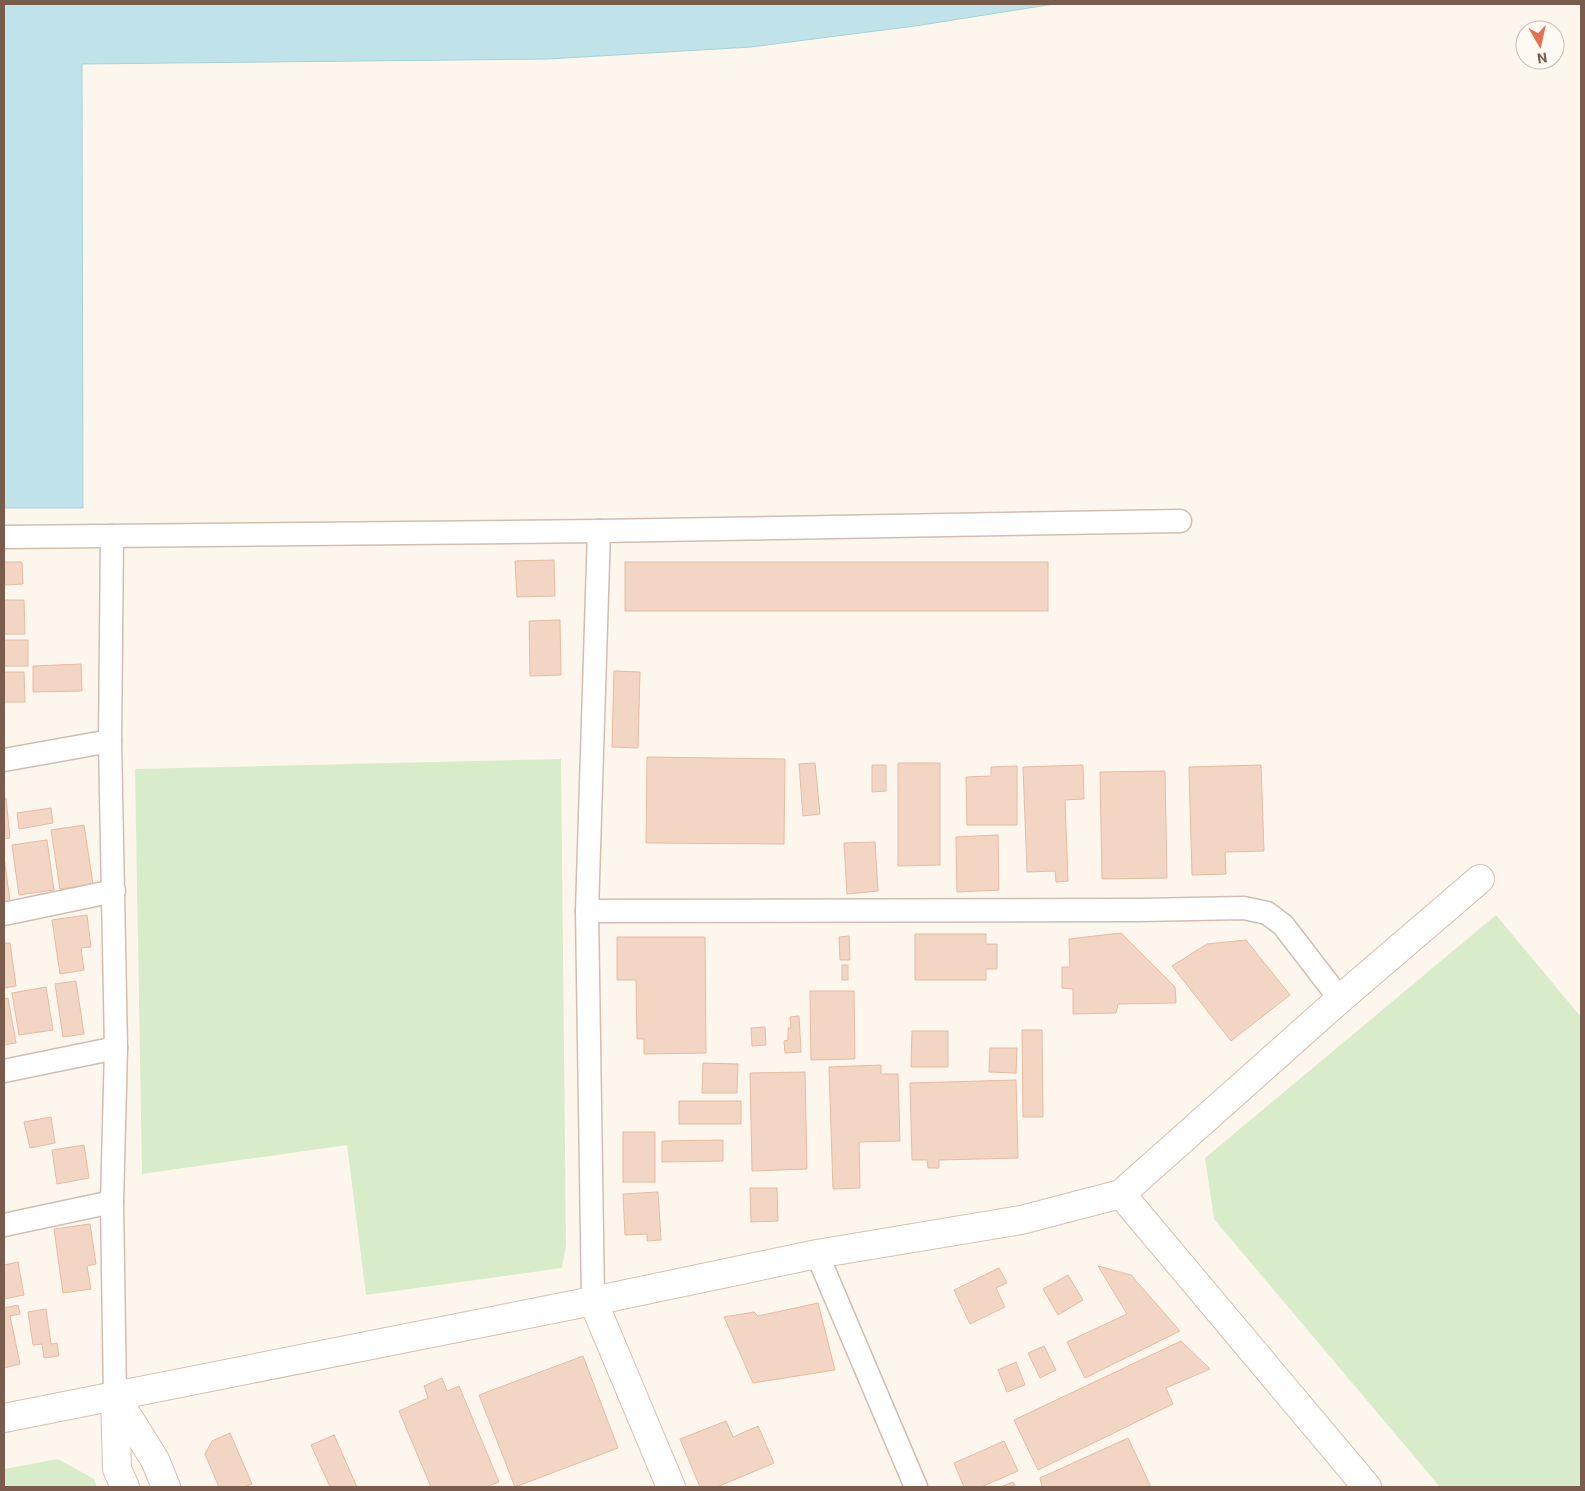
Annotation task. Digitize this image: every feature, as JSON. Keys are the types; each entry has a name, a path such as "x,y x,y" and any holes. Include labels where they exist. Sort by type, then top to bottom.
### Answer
{"street":[{"path":"4,537 599,531 1180,521"},
{"path":"599,531 587,911 593,1301 671,1487"},
{"path":"112,536 110,741 116,1048 112,1202 117,1469 125,1487"},
{"path":"4,760 110,741"},
{"path":"4,1418 593,1301 817,1254 1021,1220 1121,1194 1340,999 1480,879"},
{"path":"4,914 114,891"},
{"path":"587,911 1140,910 1244,908 1268,913 1283,925 1340,999"},
{"path":"4,1071 116,1048"},
{"path":"1121,1194 1367,1487"},
{"path":"4,1225 112,1202"},
{"path":"817,1254 916,1487"},
{"path":"115,1396 155,1460 166,1487"}],"green space":[{"path":"561,759 566,1245 562,1268 366,1295 347,1145 142,1174 135,769"},
{"path":"1496,915 1581,1017 1581,1487 1440,1487 1214,1219 1205,1158"},
{"path":"58,1459 94,1479 97,1487 4,1487 4,1469"}],"water":[{"path":"4,4 1054,4 915,26 751,47 548,59 82,64 83,508 4,508"}],"building":[{"path":"554,560 555,596 517,597 515,561"},
{"path":"4,562 22,562 23,584 4,585"},
{"path":"625,562 1048,562 1048,611 625,611"},
{"path":"4,600 24,600 25,634 4,634"},
{"path":"560,620 561,675 530,676 529,621"},
{"path":"4,640 28,640 28,666 4,666"},
{"path":"81,664 82,691 33,692 33,666"},
{"path":"614,671 640,672 638,748 612,747"},
{"path":"4,672 24,672 25,702 4,702"},
{"path":"647,757 785,759 784,844 646,843"},
{"path":"815,763 820,814 803,816 799,764"},
{"path":"898,763 940,763 940,865 898,866"},
{"path":"872,765 886,765 886,791 872,792"},
{"path":"1083,765 1084,799 1065,800 1068,881 1056,882 1055,871 1027,872 1023,767"},
{"path":"1261,765 1264,851 1225,852 1226,874 1192,875 1189,767"},
{"path":"1017,766 1017,825 967,825 966,777 991,776 991,767"},
{"path":"1165,771 1167,878 1102,879 1100,772"},
{"path":"4,798 6,798 10,838 4,839"},
{"path":"51,808 53,823 19,829 17,813"},
{"path":"84,825 93,884 60,889 51,830"},
{"path":"998,835 999,890 957,892 956,837"},
{"path":"47,840 54,890 19,895 12,845"},
{"path":"875,842 878,891 847,894 844,843"},
{"path":"4,857 10,901 4,902"},
{"path":"87,915 91,947 81,948 84,970 60,974 52,920"},
{"path":"1121,933 1175,987 1176,1003 1118,1004 1116,1013 1073,1014 1073,989 1062,988 1062,967 1070,967 1069,939"},
{"path":"915,934 986,934 986,944 997,944 997,969 986,969 986,980 915,980"},
{"path":"849,936 850,960 840,960 839,937"},
{"path":"617,937 705,937 706,1053 644,1054 644,1039 637,1039 636,980 617,980"},
{"path":"1246,940 1290,995 1231,1041 1172,966 1207,944"},
{"path":"4,943 10,943 16,986 4,988"},
{"path":"842,965 848,965 848,980 842,980"},
{"path":"76,981 84,1034 63,1037 55,984"},
{"path":"46,987 53,1030 19,1035 12,993"},
{"path":"810,991 854,991 855,1059 811,1060"},
{"path":"8,998 16,1043 4,1045 4,999"},
{"path":"799,1016 801,1052 785,1053 784,1041 788,1040 788,1028 791,1028 790,1017"},
{"path":"765,1027 766,1045 752,1046 751,1028"},
{"path":"1022,1030 1042,1030 1043,1117 1023,1117"},
{"path":"912,1031 948,1031 948,1067 911,1067"},
{"path":"990,1048 1017,1048 1016,1073 989,1072"},
{"path":"703,1063 738,1064 737,1093 702,1093"},
{"path":"881,1065 881,1074 898,1074 900,1141 859,1142 860,1188 833,1189 829,1067"},
{"path":"805,1072 807,1169 752,1171 750,1073"},
{"path":"1016,1080 1018,1158 939,1160 939,1168 928,1168 927,1160 912,1160 910,1083"},
{"path":"679,1101 741,1101 741,1124 679,1124"},
{"path":"51,1117 55,1143 30,1148 24,1122"},
{"path":"623,1132 655,1132 655,1182 623,1182"},
{"path":"723,1140 723,1161 662,1162 662,1141"},
{"path":"84,1145 89,1178 57,1184 52,1150"},
{"path":"750,1188 777,1188 778,1221 751,1222"},
{"path":"658,1192 661,1240 647,1241 647,1234 625,1235 623,1194"},
{"path":"90,1224 96,1264 87,1266 91,1289 63,1293 54,1229"},
{"path":"18,1262 24,1295 4,1299 4,1265"},
{"path":"1098,1266 1131,1275 1180,1331 1085,1378 1067,1342 1127,1314"},
{"path":"999,1268 1007,1283 996,1288 1005,1307 970,1324 954,1290"},
{"path":"1068,1275 1083,1300 1058,1315 1043,1289"},
{"path":"818,1303 835,1370 753,1383 724,1317 754,1312 758,1316"},
{"path":"18,1305 20,1314 10,1316 20,1364 4,1368 4,1308"},
{"path":"46,1309 51,1344 57,1343 59,1356 44,1358 42,1344 33,1345 28,1312"},
{"path":"1181,1341 1210,1369 1166,1388 1173,1404 1038,1470 1014,1420"},
{"path":"1044,1346 1056,1370 1040,1378 1028,1353"},
{"path":"583,1356 618,1448 515,1487 479,1395"},
{"path":"1016,1362 1025,1385 1007,1392 998,1370"},
{"path":"442,1378 447,1391 459,1386 499,1482 486,1487 431,1487 399,1411 428,1398 424,1386"},
{"path":"726,1421 733,1437 758,1426 774,1463 717,1487 700,1487 680,1439"},
{"path":"230,1433 252,1484 244,1487 219,1487 205,1454 212,1441"},
{"path":"334,1435 357,1487 330,1487 311,1445"},
{"path":"1128,1438 1151,1487 1042,1487 1040,1478"},
{"path":"1004,1441 1018,1471 981,1487 964,1487 954,1463"},
{"path":"1013,1482 1016,1487 1001,1487"}]}
